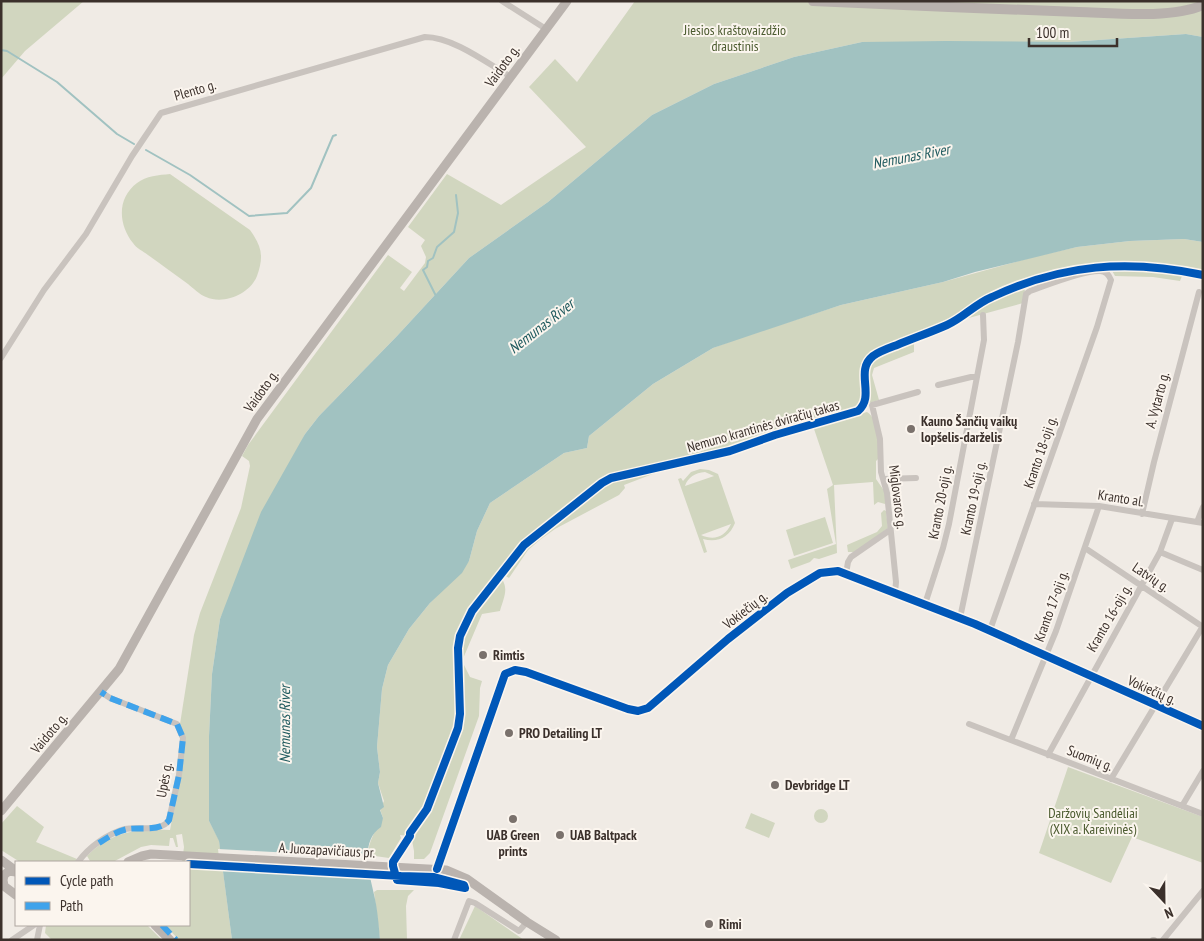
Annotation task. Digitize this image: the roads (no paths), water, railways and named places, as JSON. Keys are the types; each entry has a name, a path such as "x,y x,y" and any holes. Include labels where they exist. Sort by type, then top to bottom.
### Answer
{"main road":[{"name":"Vaidoto g.","path":"1,811 119,669 257,419 567,1"},
{"path":"813,1 1131,13 1186,10 1203,5"},
{"name":"A. Juozapavičiaus pr.","path":"133,861 151,854 437,869 456,873 467,878 527,922 556,940"},
{"path":"1,860 15,870"},
{"path":"15,871 9,871 4,875 3,880 3,885 15,893"},
{"path":"157,926 170,940"}],"street":[{"path":"502,1 546,29"},
{"name":"Plento g.","path":"1,358 44,290 86,234 132,156 161,113 425,37 436,38 452,44 511,77"},
{"name":"Kranto 19-oji g.","path":"960,618 1018,342 1026,294 1087,272 1107,273 1111,280"},
{"name":"Kranto 18-oji g.","path":"990,630 1097,327 1111,280"},
{"name":"A. Vytarto g.","path":"1142,514 1199,292"},
{"name":"Kranto 20-oji g.","path":"924,604 944,548 984,340 983,315"},
{"path":"938,385 977,377"},
{"name":"Miglovaros g.","path":"895,593 896,582 887,493 881,472 880,439 872,405 918,392"},
{"path":"884,479 916,478"},
{"name":"Kranto al.","path":"1034,504 1099,506 1200,523"},
{"name":"Kranto 17-oji g.","path":"1011,740 1046,656 1099,506"},
{"path":"1200,523 1203,507"},
{"name":"Kranto 16-oji g.","path":"1048,755 1160,552 1172,519"},
{"path":"846,574 848,562 851,558 890,530"},
{"name":"Latvių g.","path":"1085,548 1203,626"},
{"path":"1160,552 1203,570"},
{"name":"Vokiečių g.","path":"437,869 505,674 516,670 526,672 628,709 642,711 648,708 728,639 792,589 820,573 832,571 846,574 960,618 1203,726"},
{"path":"1111,779 1203,626"},
{"name":"Upės g.","path":"79,861 92,847 119,832 126,829 160,827 167,823 179,775 183,738 177,724 110,698 101,692"},
{"name":"Suomių g.","path":"969,724 1203,814"},
{"path":"1182,806 1203,771"},
{"path":"1163,940 1203,892"},
{"path":"454,940 469,901 519,931 527,922"},
{"path":"12,940 33,926"},
{"path":"37,940 40,926"}],"water":[{"name":"Nemunas River","path":"1186,34 1203,37 1203,242 1184,239 1130,241 1077,247 975,272 943,282 841,305 713,348 653,384 589,436 587,448 564,453 490,503 477,531 469,561 462,573 430,603 409,629 388,665 382,689 377,747 380,772 378,783 384,807 380,810 383,818 381,827 374,834 370,843 368,852 369,874 376,904 380,940 232,940 219,841 209,821 209,736 212,674 220,619 261,512 305,434 319,416 469,258 548,202 652,115 714,84 794,57 862,42 1069,42"}],"waterway":[{"path":"1,50 7,51 57,82 117,134 134,144"},
{"path":"146,150 190,175 249,216 287,213 311,188 333,136 336,135"},
{"path":"436,296 423,270 427,267 428,261 433,258 437,247 454,232 458,213 456,195"}],"place":[{"name":"Kauno Šančių vaikų lopšelis-darželis","path":"911,429"},
{"name":"Rimtis","path":"483,655"},
{"name":"PRO Detailing LT","path":"509,733"},
{"name":"Devbridge LT","path":"775,785"},
{"name":"UAB Green prints","path":"513,819"},
{"name":"UAB Baltpack","path":"560,835"},
{"name":"Rimi","path":"709,924"}],"park label":[{"name":"Jiesios kraštovaizdžio draustinis","path":"735,38"},
{"name":"Daržovių Sandėliai (XIX a. Kareivinės)","path":"1093,822"}]}
